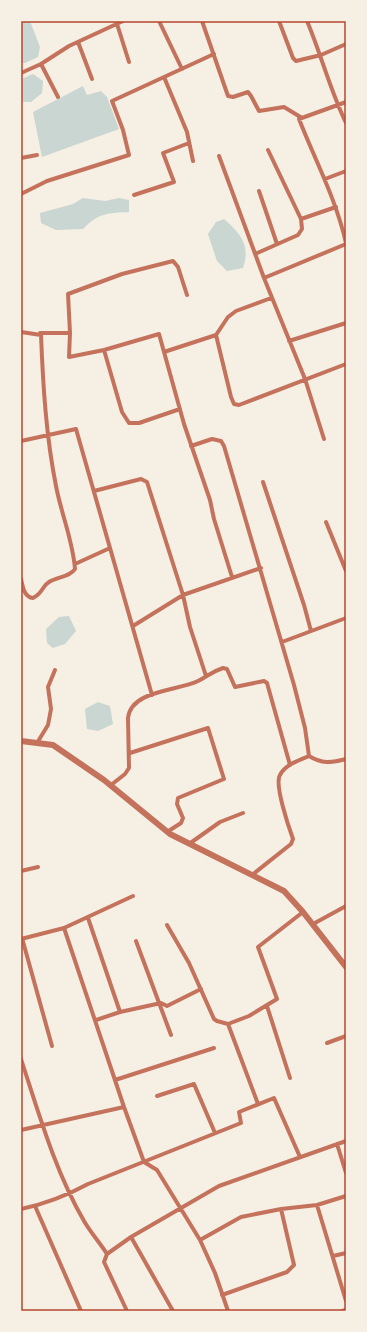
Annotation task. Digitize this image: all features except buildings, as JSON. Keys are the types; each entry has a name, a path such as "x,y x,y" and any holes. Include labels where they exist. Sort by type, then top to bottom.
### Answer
{"street":[{"path":"21,73 41,64 78,42 123,21"},
{"path":"159,21 182,70"},
{"path":"202,21 228,96 233,97 248,92 259,112 282,107 302,118"},
{"path":"279,21 295,61 322,55 346,44"},
{"path":"307,21 322,55 338,105 346,122"},
{"path":"117,24 129,62"},
{"path":"78,42 92,78"},
{"path":"21,194 47,181 129,155 123,130 112,101 214,54"},
{"path":"41,64 58,97"},
{"path":"164,78 187,132 193,161"},
{"path":"264,278 346,244 336,207 299,119 346,102"},
{"path":"134,195 174,182 164,153 189,143"},
{"path":"254,254 300,234 302,229 301,219 268,150"},
{"path":"21,158 37,155"},
{"path":"219,156 254,254 304,379 324,439"},
{"path":"325,180 346,171"},
{"path":"259,191 277,244"},
{"path":"301,219 336,207"},
{"path":"187,295 178,267 173,261 122,274 68,294 70,332 69,357 104,350 159,334 191,446 210,500 214,519 232,577"},
{"path":"164,352 216,335 228,317 236,311 272,298"},
{"path":"289,342 346,323"},
{"path":"21,332 40,334 70,332"},
{"path":"21,580 25,593 28,597 33,598 40,595 49,581 74,571 75,564 56,485 48,434 40,334"},
{"path":"216,335 234,404 243,404 304,379 346,364"},
{"path":"104,350 122,412 129,423 139,423 180,409"},
{"path":"21,441 76,429 152,695"},
{"path":"191,446 212,439 221,441 224,446 282,642 305,728 308,756"},
{"path":"94,491 141,479 146,481 183,595 190,627 206,676"},
{"path":"263,482 304,605 311,631"},
{"path":"326,522 346,572"},
{"path":"75,564 110,548"},
{"path":"133,626 183,595 261,568"},
{"path":"282,642 346,618"},
{"path":"111,785 128,772 130,753 129,711 136,702 152,695 199,681 223,668 227,670 235,687 266,682 290,765"},
{"path":"36,743 48,725 52,709 48,687 54,670"},
{"path":"130,753 208,728 224,779 178,798 177,804 183,818 181,823 167,832"},
{"path":"21,741 53,745 111,785 167,832 284,891 344,960 346,967"},
{"path":"308,756 318,762 331,763 346,759"},
{"path":"252,875 292,842 278,781 280,774 290,765 308,756"},
{"path":"189,844 220,822 243,813"},
{"path":"21,871 38,867"},
{"path":"52,1046 21,938 64,928 133,896"},
{"path":"312,924 346,906"},
{"path":"167,925 189,963 215,1020 228,1024 249,1016 266,1006 277,997 258,947 303,912"},
{"path":"88,918 120,1012"},
{"path":"64,928 144,1162 157,1170 200,1240 215,1273 228,1311"},
{"path":"136,941 145,970 161,1003 171,1036"},
{"path":"96,1020 120,1012 161,1003 167,1006 201,989"},
{"path":"266,1006 290,1078"},
{"path":"228,1024 258,1104"},
{"path":"327,1043 346,1036"},
{"path":"115,1080 214,1048"},
{"path":"21,1059 42,1125 70,1194 85,1222 108,1254"},
{"path":"157,1096 194,1084 215,1133"},
{"path":"21,1209 36,1206 70,1194 88,1184 240,1123 239,1112 274,1098 300,1157"},
{"path":"21,1130 124,1107"},
{"path":"127,1311 104,1262 108,1254 131,1237 219,1186 346,1141"},
{"path":"337,1144 346,1173"},
{"path":"200,1240 241,1217 281,1209 317,1205 346,1196"},
{"path":"317,1205 346,1301"},
{"path":"36,1206 81,1311"},
{"path":"222,1295 287,1272 294,1265 281,1209"},
{"path":"131,1237 173,1311"},
{"path":"333,1256 346,1253"},
{"path":"342,1311 346,1310"}],"shaded area":[{"path":"21,21 30,21 40,47 38,57 25,63 21,63"},
{"path":"33,74 43,81 42,93 31,102 21,102 21,79"},
{"path":"83,86 87,95 101,91 107,97 119,129 42,157 33,112"},
{"path":"83,198 105,201 119,198 129,200 129,212 104,215 88,224 83,229 56,230 41,223 40,213 73,204"},
{"path":"224,219 235,229 245,246 246,253 243,268 227,271 217,261 208,234 216,222"},
{"path":"69,616 76,631 65,644 53,648 47,643 46,629 59,617"},
{"path":"98,702 110,706 113,724 98,731 87,729 85,709"}]}
